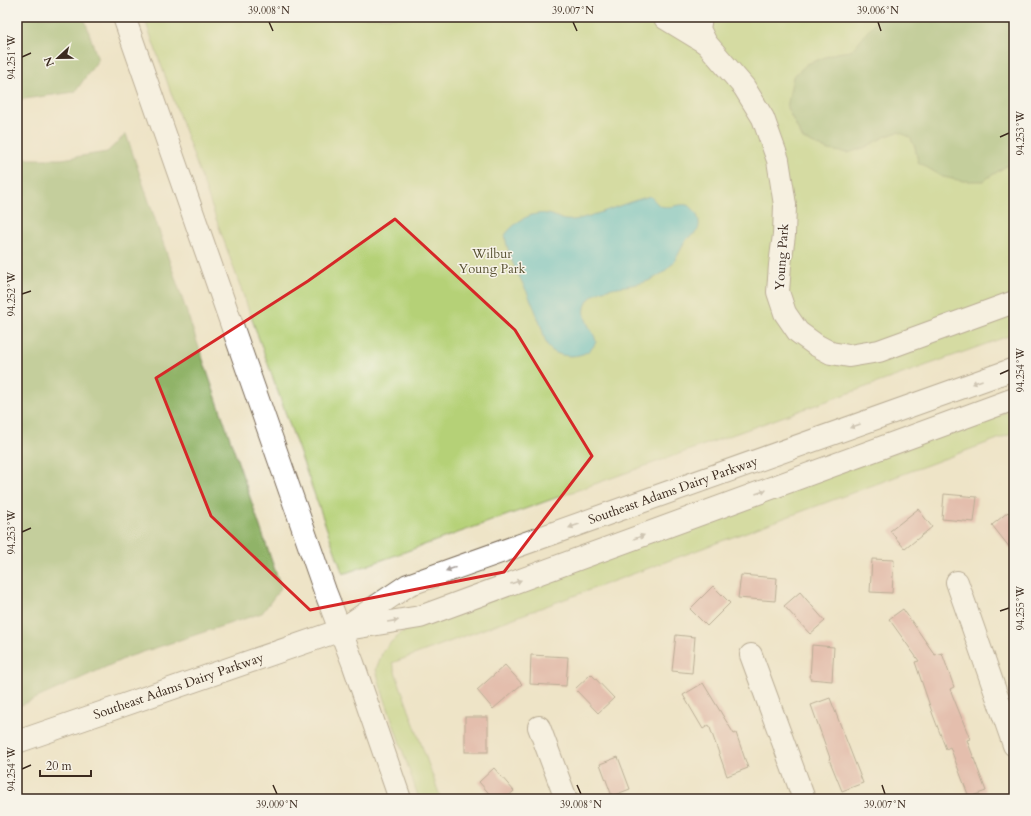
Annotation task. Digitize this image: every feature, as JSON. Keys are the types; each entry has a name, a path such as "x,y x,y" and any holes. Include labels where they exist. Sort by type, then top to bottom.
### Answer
{"main road":[{"path":"124,17 325,591 341,630 400,799"},
{"name":"Young Park","path":"701,17 699,29 706,43 744,88 763,118 778,160 785,205 784,234 778,292 785,313 798,332 816,345 831,353 849,356 879,351 1014,302"},
{"path":"665,18 706,43"},
{"name":"Southeast Adams Dairy Parkway","path":"341,630 408,585 1014,369"},
{"name":"Southeast Adams Dairy Parkway","path":"17,742 341,630 420,617 1014,399"},
{"path":"957,582 1014,745"},
{"path":"751,655 804,799"},
{"path":"539,727 566,799"}],"highlighted area":[{"path":"395,219 515,330 592,456 504,572 310,610 211,516 156,378 308,281"}],"green space":[{"path":"17,17 84,17 98,60 75,92 17,100"},
{"name":"Wilbur Young Park","path":"144,17 1014,17 1014,334 343,574"},
{"path":"886,17 1005,17 1011,28 1014,49 1014,161 983,181 963,181 943,177 918,162 915,147 910,137 898,132 884,137 866,147 848,153 828,150 803,139 787,108 793,77 807,64 836,53 851,51 878,19"},
{"path":"126,134 281,588 262,613 128,657 17,707 17,150 28,159 62,159 107,152"},
{"path":"1014,409 1014,433 392,663 441,799 419,799 380,685 376,669 383,651 401,633"}],"water":[{"path":"650,196 658,204 665,207 682,205 690,206 698,217 699,224 697,231 687,239 672,263 657,277 643,283 603,290 590,298 585,307 585,317 596,342 591,349 586,353 576,356 554,352 550,349 546,342 533,306 512,262 505,235 518,222 535,214 549,214 566,220 577,219 597,214"}],"building":[{"path":"944,494 977,497 974,522 942,519"},
{"path":"918,509 932,527 905,549 890,531"},
{"path":"1008,512 1014,519 1014,553 992,525"},
{"path":"872,559 894,560 892,593 870,592"},
{"path":"741,575 777,578 775,601 738,598"},
{"path":"713,586 730,603 707,626 690,609"},
{"path":"800,592 825,621 810,634 784,606"},
{"path":"903,609 935,655 942,653 954,687 950,689 970,739 967,740 986,791 969,797 950,747 946,749 915,662 919,661 889,619"},
{"path":"676,635 695,637 692,673 672,671"},
{"path":"812,645 834,647 832,681 810,679"},
{"path":"531,655 568,657 566,686 530,684"},
{"path":"505,665 522,684 493,709 477,690"},
{"path":"591,674 614,698 598,713 575,689"},
{"path":"703,683 734,734 736,733 748,768 727,776 709,725 703,729 683,695"},
{"path":"830,698 863,783 842,791 829,759 830,758 811,705"},
{"path":"465,717 488,717 488,752 465,752"},
{"path":"618,757 630,789 612,796 600,764"},
{"path":"494,768 514,791 505,799 494,799 479,782"}]}
